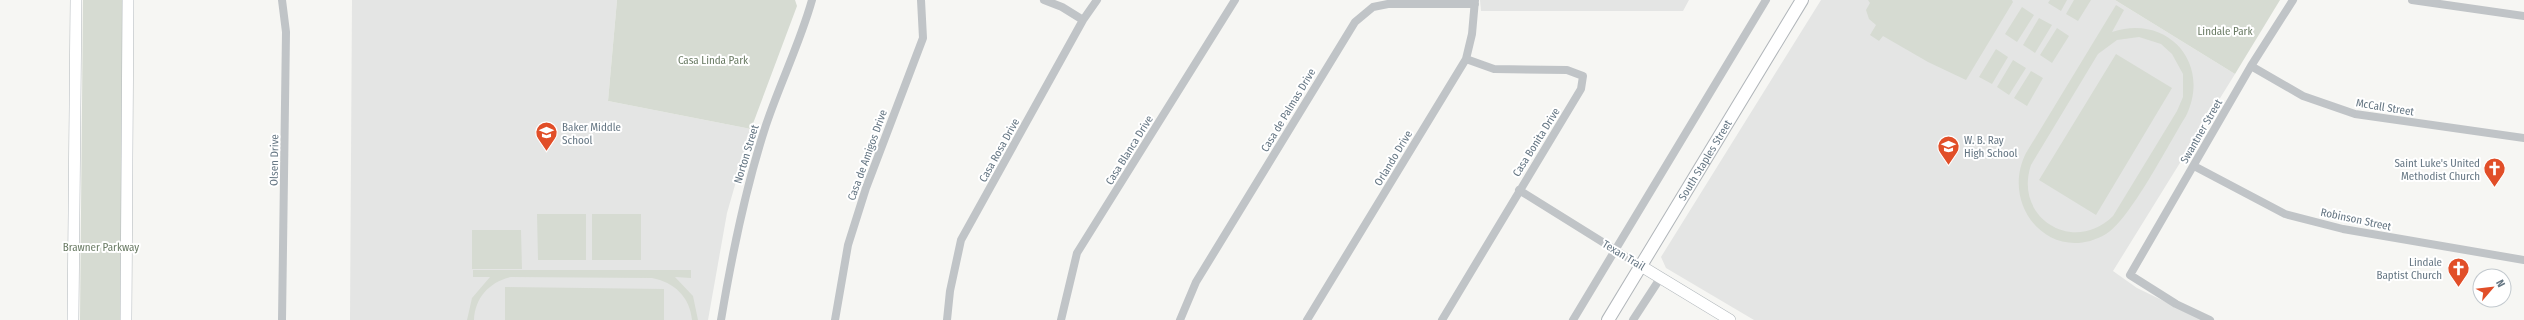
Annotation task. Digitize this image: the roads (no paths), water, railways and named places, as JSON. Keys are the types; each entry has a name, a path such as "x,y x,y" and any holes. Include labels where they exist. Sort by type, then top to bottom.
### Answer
{"main road":[{"name":"South Staples Street","path":"1608,320 1802,0"}],"street":[{"path":"74,320 76,0"},
{"path":"126,320 128,0"},
{"name":"Olsen Drive","path":"282,0 286,32 282,320"},
{"name":"Norton Street","path":"721,320 731,260 748,185 768,119 812,0"},
{"name":"Casa de Amigos Drive","path":"835,320 852,231 886,133 913,68 923,38 921,0"},
{"path":"1044,0 1062,7 1083,20"},
{"name":"Casa Rosa Drive","path":"947,320 950,291 961,240 1083,20 1097,0"},
{"name":"Casa Blanca Drive","path":"1061,320 1077,253 1235,0"},
{"path":"1573,320 1766,0"},
{"name":"Swantner Street","path":"2210,320 2176,304 2130,275 2251,66 2293,0"},
{"path":"2412,0 2524,16"},
{"name":"Orlando Drive","path":"1307,320 1466,59 1472,34 1475,2"},
{"name":"Casa de Palmas Drive","path":"1180,320 1196,282 1355,22 1373,7 1388,4 1475,2"},
{"name":"Casa Bonita Drive","path":"1442,320 1519,190 1581,90 1583,76 1567,70 1494,69 1466,59"},
{"name":"McCall Street","path":"2251,66 2303,96 2355,114 2524,138"},
{"name":"Robinson Street","path":"2194,166 2285,214 2343,230 2524,260"},
{"name":"Texan Trail","path":"1519,190 1730,320"},
{"path":"1633,320 1661,277"}],"place":[{"name":"Baker Middle School","path":"547,152"},
{"name":"W. B. Ray High School","path":"1948,166"},
{"name":"Saint Luke's United Methodist Church","path":"2495,188"},
{"name":"Lindale Baptist Church","path":"2458,288"}],"park label":[{"name":"Lindale Park","path":"2225,31"},
{"name":"Casa Linda Park","path":"713,60"},
{"name":"Brawner Parkway","path":"101,247"}]}
